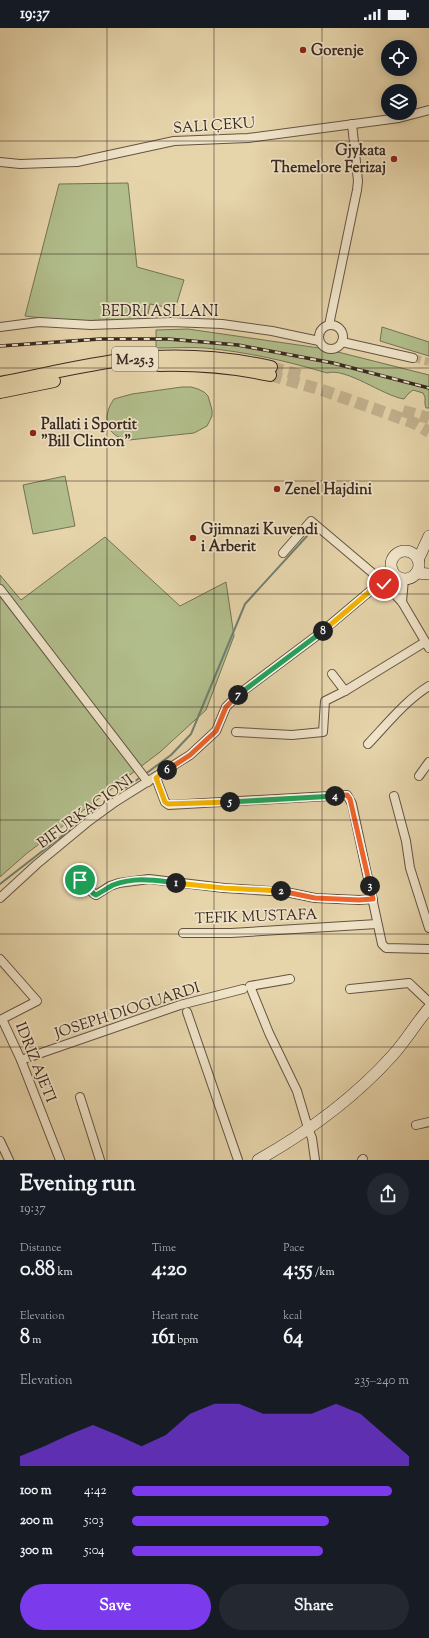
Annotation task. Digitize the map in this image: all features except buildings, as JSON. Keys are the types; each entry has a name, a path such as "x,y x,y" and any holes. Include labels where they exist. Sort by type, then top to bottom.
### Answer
{"main road":[{"name":"M-25.3","path":"0,383 113,362 150,358 193,356 216,358 270,371 244,370 214,366 154,366 73,376 0,392"},
{"path":"428,537 416,558 419,568 412,577 398,575 392,560 396,555 405,551 416,558 429,568"},
{"path":"416,573 429,574"},
{"path":"258,1160 279,1148 336,1107 392,1056 429,1008"}],"street":[{"name":"SALI ÇEKU","path":"0,162 20,164 77,162 174,141 248,138 399,118 429,110"},
{"path":"329,325 357,190 358,181 352,124"},
{"name":"BEDRI ASLLANI","path":"0,326 39,322 91,325 171,322 222,324 272,331 319,341"},
{"path":"329,325 337,327 342,334 342,342 336,348 332,349 324,347 319,341 319,333 321,329 329,325"},
{"path":"342,342 413,358"},
{"path":"236,732 292,734 323,732 325,701 427,645 402,602 382,581 311,522 283,553"},
{"path":"398,575 402,602"},
{"name":"BIFURKACIONI","path":"0,898 37,864 89,821 115,802 190,755 216,731 226,707 239,694 319,634 382,581 398,575"},
{"path":"0,589 141,772 150,780 165,802 169,805 347,795 352,804 382,944 386,948 429,949"},
{"path":"332,674 345,691"},
{"path":"368,744 405,706 421,691 429,686"},
{"path":"419,776 429,762"},
{"path":"394,796 406,841 410,868 429,928"},
{"path":"80,880 96,895 110,886 119,883 149,879 224,888 286,892 315,898 359,900 373,899"},
{"name":"TEFIK MUSTAFA","path":"183,932 231,933 377,924"},
{"name":"IDRIZ AJETI","path":"0,959 37,1001 2,1018 21,1060 60,1160"},
{"path":"290,979 259,983 250,986 269,1033 297,1092 312,1138 315,1160"},
{"path":"350,989 409,983 429,1002"},
{"name":"JOSEPH DIOGUARDI","path":"21,1060 180,1005 243,989"},
{"path":"187,1012 238,1160"},
{"path":"80,1097 100,1160"},
{"path":"416,1125 429,1122"},
{"path":"0,1141 9,1160"}],"green space":[{"path":"128,183 137,267 184,280 175,309 150,304 147,319 67,321 25,316 59,184"},
{"path":"382,327 429,342 429,356 380,341"},
{"path":"188,329 326,349 429,375 429,408 426,408 423,393 413,390 404,399 395,397 354,378 335,372 327,373 236,352 199,348 156,348 156,330"},
{"path":"191,387 204,392 208,396 212,410 212,416 207,426 194,433 129,440 115,435 108,425 108,413 114,399 132,394"},
{"path":"65,476 75,526 33,534 23,485"},
{"path":"105,537 180,606 226,582 234,636 206,710 160,752 26,854 0,877 0,575 21,600"}],"waterway":[{"path":"144,775 171,755 191,734 245,604 307,536"},
{"path":"0,884 89,813 141,777"}],"tunnel":[{"path":"413,358 429,362"},
{"path":"271,367 303,376"},
{"path":"270,375 322,390 414,423 429,432"},
{"path":"403,411 429,418"}],"railway":[{"path":"0,346 100,339 168,339 238,345 333,363 429,388"}],"place":[{"name":"Gorenje","path":"303,50"},
{"name":"Gjykata Themelore Ferizaj","path":"394,159"},
{"name":"Pallati i Sportit \"Bill Clinton\"","path":"33,433"},
{"name":"Zenel Hajdini","path":"277,489"},
{"name":"Gjimnazi Kuvendi i Arberit","path":"193,538"}],"route":[{"path":"80,880 96,895 110,886 119,883 149,879 224,888 269,890 315,898 342,900 373,899 352,804 347,795 169,805 165,802 156,778 190,755 216,731 226,707 239,694 319,634 382,581 384,584"}]}
